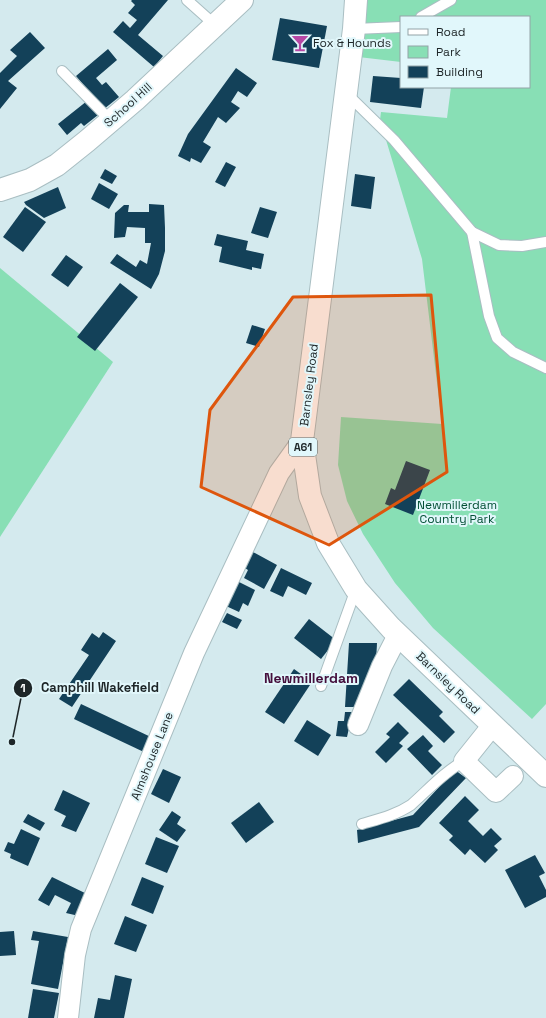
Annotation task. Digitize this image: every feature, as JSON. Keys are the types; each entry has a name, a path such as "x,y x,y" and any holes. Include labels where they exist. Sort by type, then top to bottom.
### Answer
{"main road":[{"name":"School Hill","path":"0,190 30,180 57,165 87,142 242,0"},
{"name":"Barnsley Road","path":"356,0 354,29 302,441 310,496 328,543 356,589 398,635 546,776"}],"street":[{"name":"Almshouse Lane","path":"68,1018 74,955 81,929 194,653 279,473 302,441"},
{"path":"358,725 382,666 398,635"},
{"path":"492,726 464,761 496,792 513,776"}],"lane":[{"path":"187,0 215,25"},
{"path":"422,16 451,0"},
{"path":"354,29 400,27"},
{"path":"62,71 111,121"},
{"path":"345,92 394,140 472,232 499,245 522,246 546,242"},
{"path":"472,232 489,316 496,338 512,352 546,368"},
{"path":"321,686 356,589"},
{"path":"362,824 405,809 447,772 464,761"}],"highlighted area":[{"path":"431,295 447,472 329,545 201,487 210,410 293,297"}],"green space":[{"name":"Newmillerdam Country Park","path":"355,0 546,0 546,704 532,719 433,628 395,583 363,534 347,501 338,465 341,417 442,424 422,259 380,120 381,112 447,118 451,88 530,88 530,16 400,16 400,62 350,56"},
{"path":"0,268 113,362 0,537"}],"building":[{"path":"168,0 138,35 163,56 154,67 113,32 123,21 130,28 137,20 128,13 135,5 131,1"},
{"name":"Fox & Hounds","path":"280,18 327,26 319,68 272,60"},
{"path":"30,32 45,48 8,81 17,88 0,109 0,73 17,56 10,50"},
{"path":"108,49 117,60 96,78 102,85 106,82 119,97 104,109 76,76"},
{"path":"236,68 257,83 247,97 238,91 231,102 240,108 226,123 218,117 203,142 211,147 201,163 191,158 190,162 178,156 188,134"},
{"path":"373,76 400,78 400,88 424,88 421,108 370,102"},
{"path":"87,101 98,115 84,126 81,123 67,135 58,124"},
{"path":"226,162 236,167 225,187 215,182"},
{"path":"105,169 117,176 112,184 100,178"},
{"path":"355,174 375,177 371,209 351,206"},
{"path":"99,183 118,194 109,209 91,199"},
{"path":"58,187 66,208 44,218 24,202"},
{"path":"149,204 164,205 165,228 165,251 159,274 151,289 110,263 117,254 136,267 140,260 147,264 151,243 145,243 145,228 127,227 125,237 114,238 115,213 124,205 129,205 128,212 149,212"},
{"path":"25,207 46,222 23,252 3,237"},
{"path":"260,207 277,212 268,238 251,233"},
{"path":"217,234 248,241 246,250 264,254 261,269 252,267 252,270 219,262 222,247 214,245"},
{"path":"66,255 83,267 68,287 51,275"},
{"path":"120,283 138,297 95,351 77,337"},
{"path":"252,325 265,329 259,347 246,343"},
{"path":"406,461 430,470 413,515 385,504 391,488 395,490"},
{"path":"253,552 277,565 264,589 244,578 248,570 245,568"},
{"path":"281,568 312,583 306,595 288,586 283,597 270,591"},
{"path":"239,582 255,590 248,606 243,603 239,612 226,606"},
{"path":"227,613 242,620 237,629 222,622"},
{"path":"309,619 336,640 321,659 294,638"},
{"path":"103,632 116,641 72,707 59,699 89,655 81,650 92,633 99,638"},
{"path":"349,643 377,643 375,682 356,707 345,707"},
{"path":"294,669 312,682 284,724 265,712"},
{"path":"409,679 443,712 439,716 455,732 444,743 393,695"},
{"path":"81,704 153,738 146,753 74,719"},
{"path":"345,712 360,712 349,728 347,737 336,736 338,721 344,721"},
{"path":"307,720 331,735 318,756 294,741"},
{"path":"398,722 409,733 399,743 403,746 386,763 375,752 390,737 386,734"},
{"path":"423,735 433,746 428,751 442,765 432,775 407,749"},
{"path":"163,769 181,777 169,803 151,794"},
{"path":"455,770 466,778 419,827 358,843 357,830 413,815"},
{"path":"63,790 90,803 76,832 61,826 66,816 54,810"},
{"path":"465,796 479,810 468,821 483,836 491,828 502,839 494,846 498,850 485,863 470,849 465,855 449,840 453,836 439,823"},
{"path":"259,802 274,822 246,843 231,823"},
{"path":"172,811 181,817 177,824 186,830 177,842 159,830"},
{"path":"28,814 45,823 40,831 23,822"},
{"path":"21,829 40,838 28,866 10,858 11,854 4,851 8,842 14,844"},
{"path":"156,837 179,846 167,873 145,864"},
{"path":"535,855 545,873 539,876 546,890 546,897 525,908 505,870"},
{"path":"52,877 89,895 79,916 66,913 71,903 55,895 49,906 38,900"},
{"path":"142,877 164,886 153,914 131,905"},
{"path":"125,916 147,925 136,952 114,944"},
{"path":"14,931 16,955 0,956 0,932"},
{"path":"33,931 68,937 58,989 31,984 39,941 31,940"},
{"path":"115,975 132,979 124,1018 94,1018 98,998 110,1000"},
{"path":"33,989 59,993 54,1018 28,1018"}],"place":[{"name":"Fox & Hounds","path":"300,43"},
{"name":"Camphill Wakefield","path":"12,742"}],"district":[{"name":"Newmillerdam","path":"311,678"}]}
